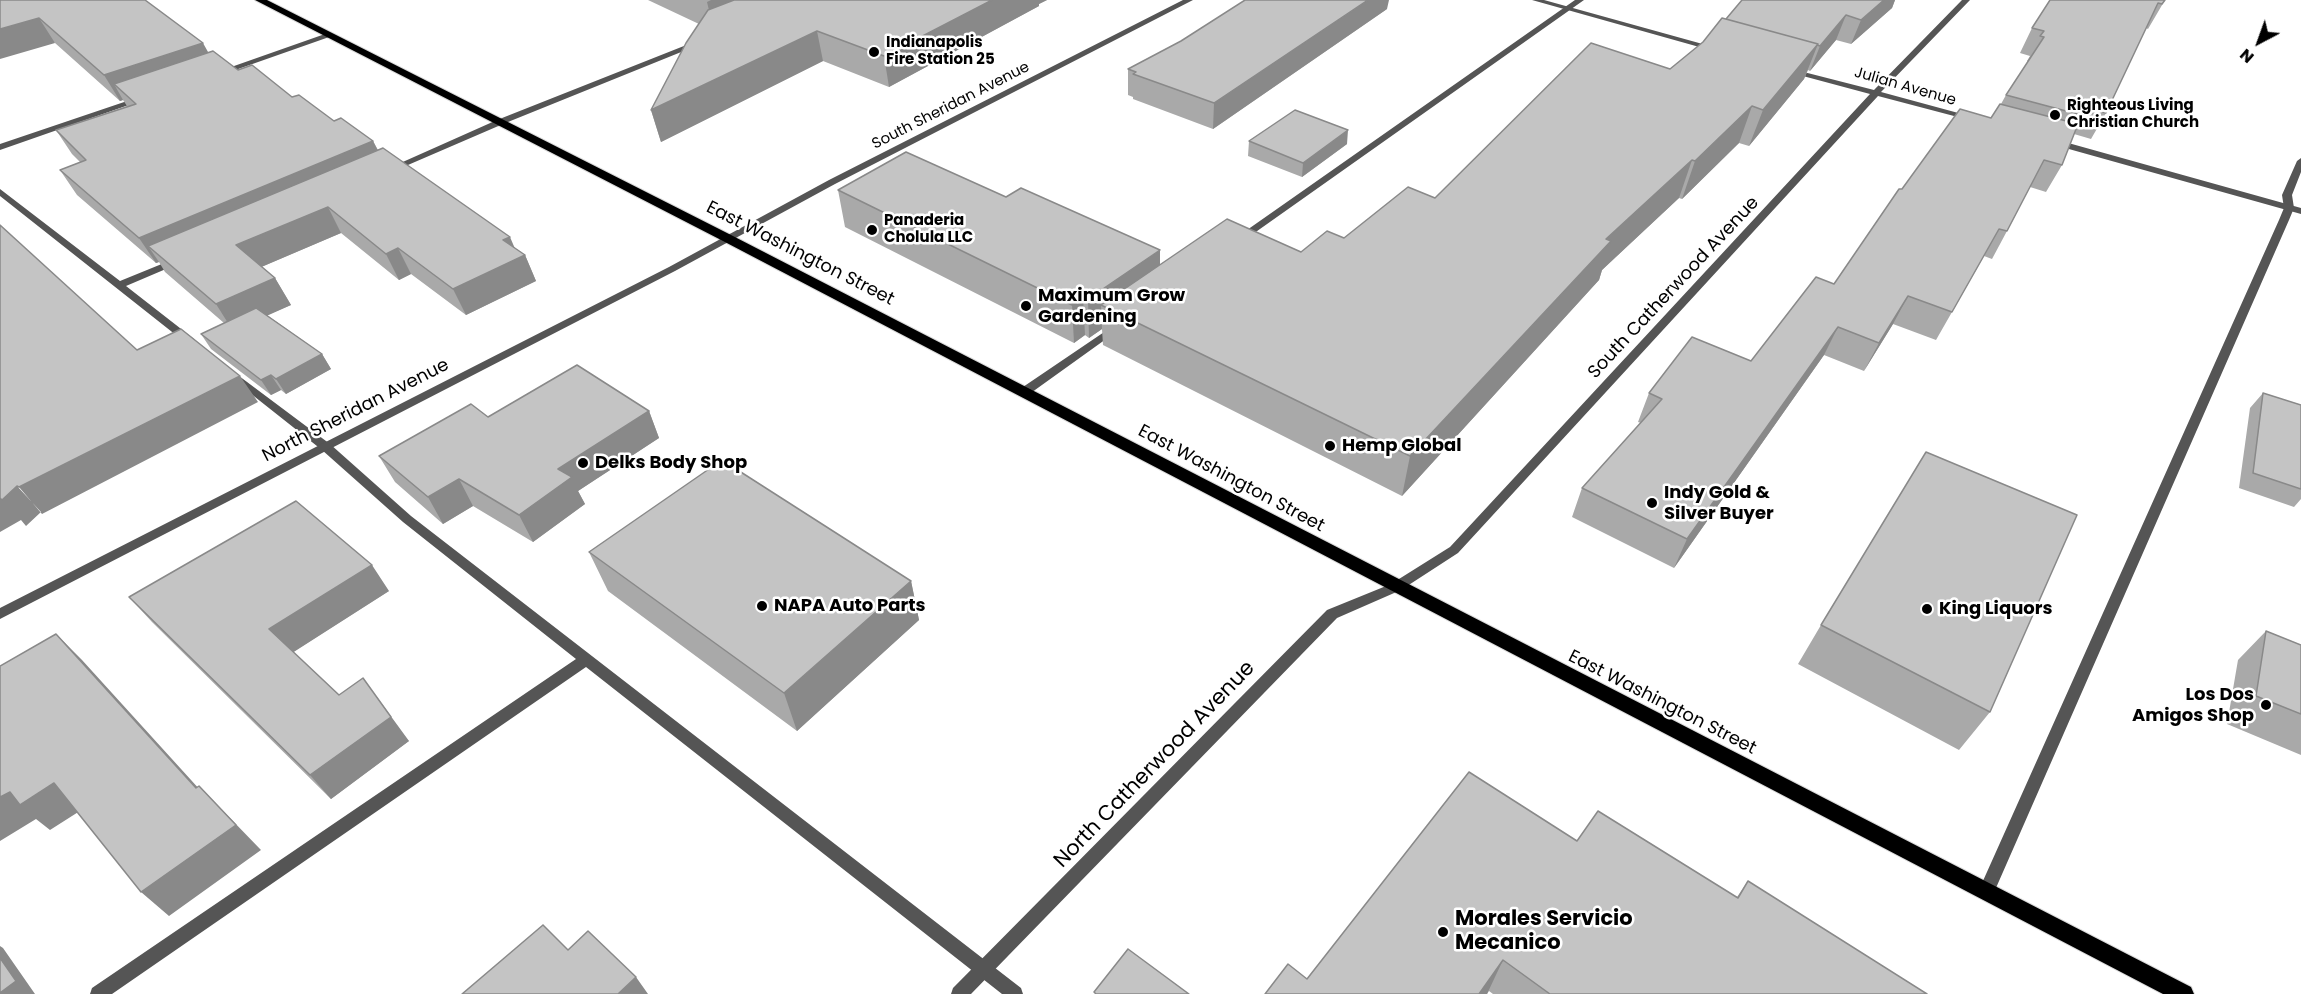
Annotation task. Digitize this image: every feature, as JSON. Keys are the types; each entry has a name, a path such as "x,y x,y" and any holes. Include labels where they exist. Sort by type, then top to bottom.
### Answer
{"main road":[{"name":"East Washington Street","path":"260,0 727,238 2184,994"}],"street":[{"name":"South Sheridan Avenue","path":"727,238 1189,0"},
{"path":"1536,0 1723,51"},
{"path":"1234,243 1580,0"},
{"name":"South Catherwood Avenue","path":"1396,587 1454,550 1876,93 1966,0"},
{"path":"213,75 328,36"},
{"path":"377,175 500,122 704,41"},
{"name":"Julian Avenue","path":"1779,66 1978,122"},
{"path":"0,147 146,97"},
{"path":"2047,141 2295,210"},
{"path":"2295,210 2287,195 2301,161"},
{"path":"0,192 204,352"},
{"path":"1986,892 2295,210"},
{"name":"North Sheridan Avenue","path":"0,614 672,269 727,238"},
{"path":"120,285 184,258"},
{"path":"1024,392 1128,318"},
{"path":"223,366 326,447 407,519 1015,994"},
{"name":"North Catherwood Avenue","path":"959,994 1332,614 1396,587"},
{"path":"98,994 587,659"}],"building":[{"path":"0,0 145,0 203,43 104,75 39,18 0,29"},
{"path":"734,0 992,0 884,56 817,31 651,110 686,43 708,10"},
{"path":"1245,0 1368,0 1214,103 1133,74 1136,72 1128,69 1181,41"},
{"path":"1742,0 1884,0 1861,20 1846,15 1820,46 1726,19"},
{"path":"2050,0 2165,0 2162,4 2158,3 2106,113 2084,107 2081,115 2006,95 2044,37 2040,36 2044,31 2032,28"},
{"path":"1722,18 1818,44 1763,110 1752,106 1695,161 1692,160 1606,239 1611,241 1410,456 1101,305 1227,219 1301,252 1327,231 1344,238 1408,187 1435,198 1591,43 1670,69 1703,42"},
{"path":"213,51 238,70 252,65 292,97 299,95 334,121 341,118 373,141 139,238 60,170 86,160 56,130 136,104 114,84"},
{"path":"2000,104 2078,124 2062,165 2044,160 2007,231 1999,229 1952,312 1908,296 1879,343 1838,327 1687,539 1582,488 1662,399 1649,393 1692,337 1751,361 1816,277 1834,284 1899,189 1902,189 1960,109 1991,118"},
{"path":"1295,110 1348,130 1303,163 1249,141"},
{"path":"383,148 510,237 503,240 525,255 453,289 398,248 386,254 328,207 236,245 275,278 216,304 148,246"},
{"path":"906,152 1006,197 1021,188 1160,250 1088,299 1083,297 1072,305 838,190"},
{"path":"0,225 137,350 181,329 240,376 17,486 2,500 0,498"},
{"path":"256,308 322,354 276,379 271,375 261,380 201,334"},
{"path":"577,365 649,411 558,469 572,477 519,515 459,479 428,497 379,456 471,404 488,417"},
{"path":"2263,393 2301,405 2301,489 2253,473"},
{"name":"King Liquors","path":"1926,452 2077,515 1990,712 1821,625"},
{"name":"NAPA Auto Parts","path":"722,460 911,581 784,693 589,552"},
{"path":"296,501 372,565 269,629 339,695 363,678 391,717 310,775 129,597"},
{"path":"2266,631 2301,645 2301,714 2256,696"},
{"path":"56,634 196,788 199,786 236,825 141,892 54,783 20,805 10,792 0,797 0,666"},
{"path":"1469,772 1577,841 1598,811 1738,898 1748,881 1927,994 1550,994 1503,960 1479,994 1265,994 1288,964 1307,979"},
{"path":"543,925 568,950 588,931 636,977 618,994 462,994"},
{"path":"1128,949 1189,994 1096,994 1094,992"},
{"path":"0,958 16,981 0,993"}],"place":[{"name":"Indianapolis Fire Station 25","path":"874,52"},
{"name":"Righteous Living Christian Church","path":"2055,115"},
{"name":"Panaderia Cholula LLC","path":"872,230"},
{"name":"Maximum Grow Gardening","path":"1026,306"},
{"name":"Hemp Global","path":"1330,446"},
{"name":"Delks Body Shop","path":"583,463"},
{"name":"Indy Gold & Silver Buyer","path":"1652,503"},
{"name":"NAPA Auto Parts","path":"762,606"},
{"name":"King Liquors","path":"1927,609"},
{"name":"Los Dos Amigos Shop","path":"2266,705"},
{"name":"Morales Servicio Mecanico","path":"1443,932"}]}
